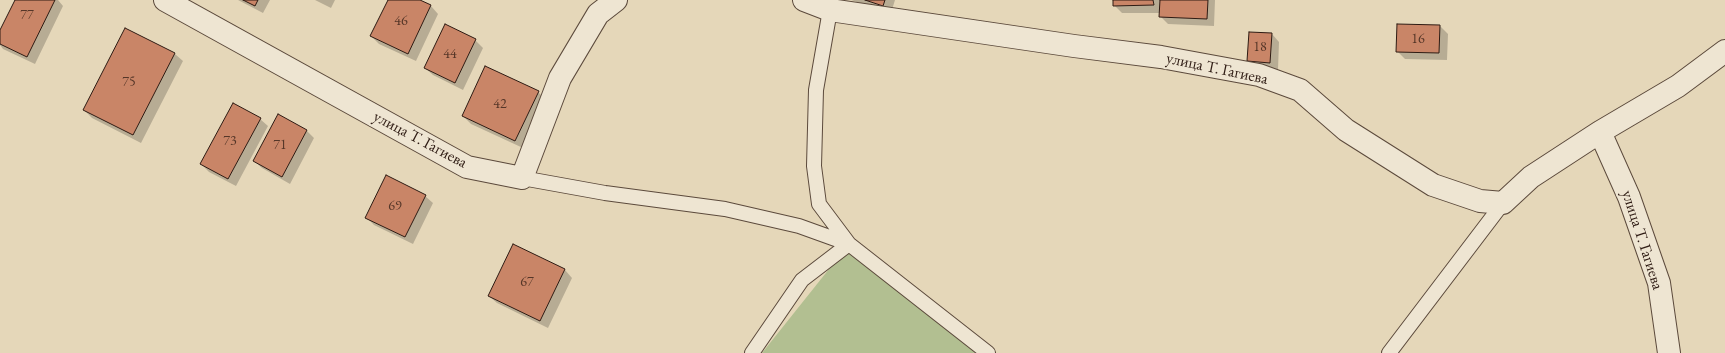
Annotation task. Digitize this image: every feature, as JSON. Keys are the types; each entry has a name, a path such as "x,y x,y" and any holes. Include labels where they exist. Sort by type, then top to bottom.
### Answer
{"street":[{"name":"улица Т. Гагиева","path":"165,0 467,167 522,178"},
{"path":"522,178 560,78 598,14 616,0"},
{"name":"улица Т. Гагиева","path":"804,0 830,10 1074,46 1161,56 1259,75 1300,90 1346,130 1434,185 1480,201 1503,203"},
{"path":"1503,203 1532,177 1600,132 1678,86 1725,51"},
{"name":"улица Т. Гагиева","path":"1600,132 1629,197 1659,283 1668,353"}],"lane":[{"path":"830,10 816,90 814,166 819,204 849,244 988,353"},
{"path":"522,178 605,193 725,209 799,226 849,244"},
{"path":"1389,353 1503,203"},
{"path":"752,353 802,280 849,244"}],"green space":[{"path":"849,244 988,353 762,353"}],"building":[{"path":"15,0 55,0 27,57 0,44 0,30"},
{"path":"243,0 258,0 255,6"},
{"path":"388,0 420,0 431,5 408,54 370,36"},
{"path":"865,0 885,0 883,6"},
{"path":"1113,0 1153,0 1154,5 1113,6"},
{"path":"1160,0 1208,0 1207,19 1159,17"},
{"path":"445,24 476,39 455,83 424,68"},
{"path":"1397,24 1440,25 1439,53 1396,52"},
{"path":"125,28 175,53 133,135 83,110"},
{"path":"1249,32 1272,33 1270,63 1247,61"},
{"path":"485,66 539,91 515,141 462,116"},
{"path":"233,103 261,118 228,179 200,164"},
{"path":"278,114 307,130 282,177 253,161"},
{"path":"386,175 426,195 405,237 365,218"},
{"path":"513,244 565,269 540,321 488,296"}]}
